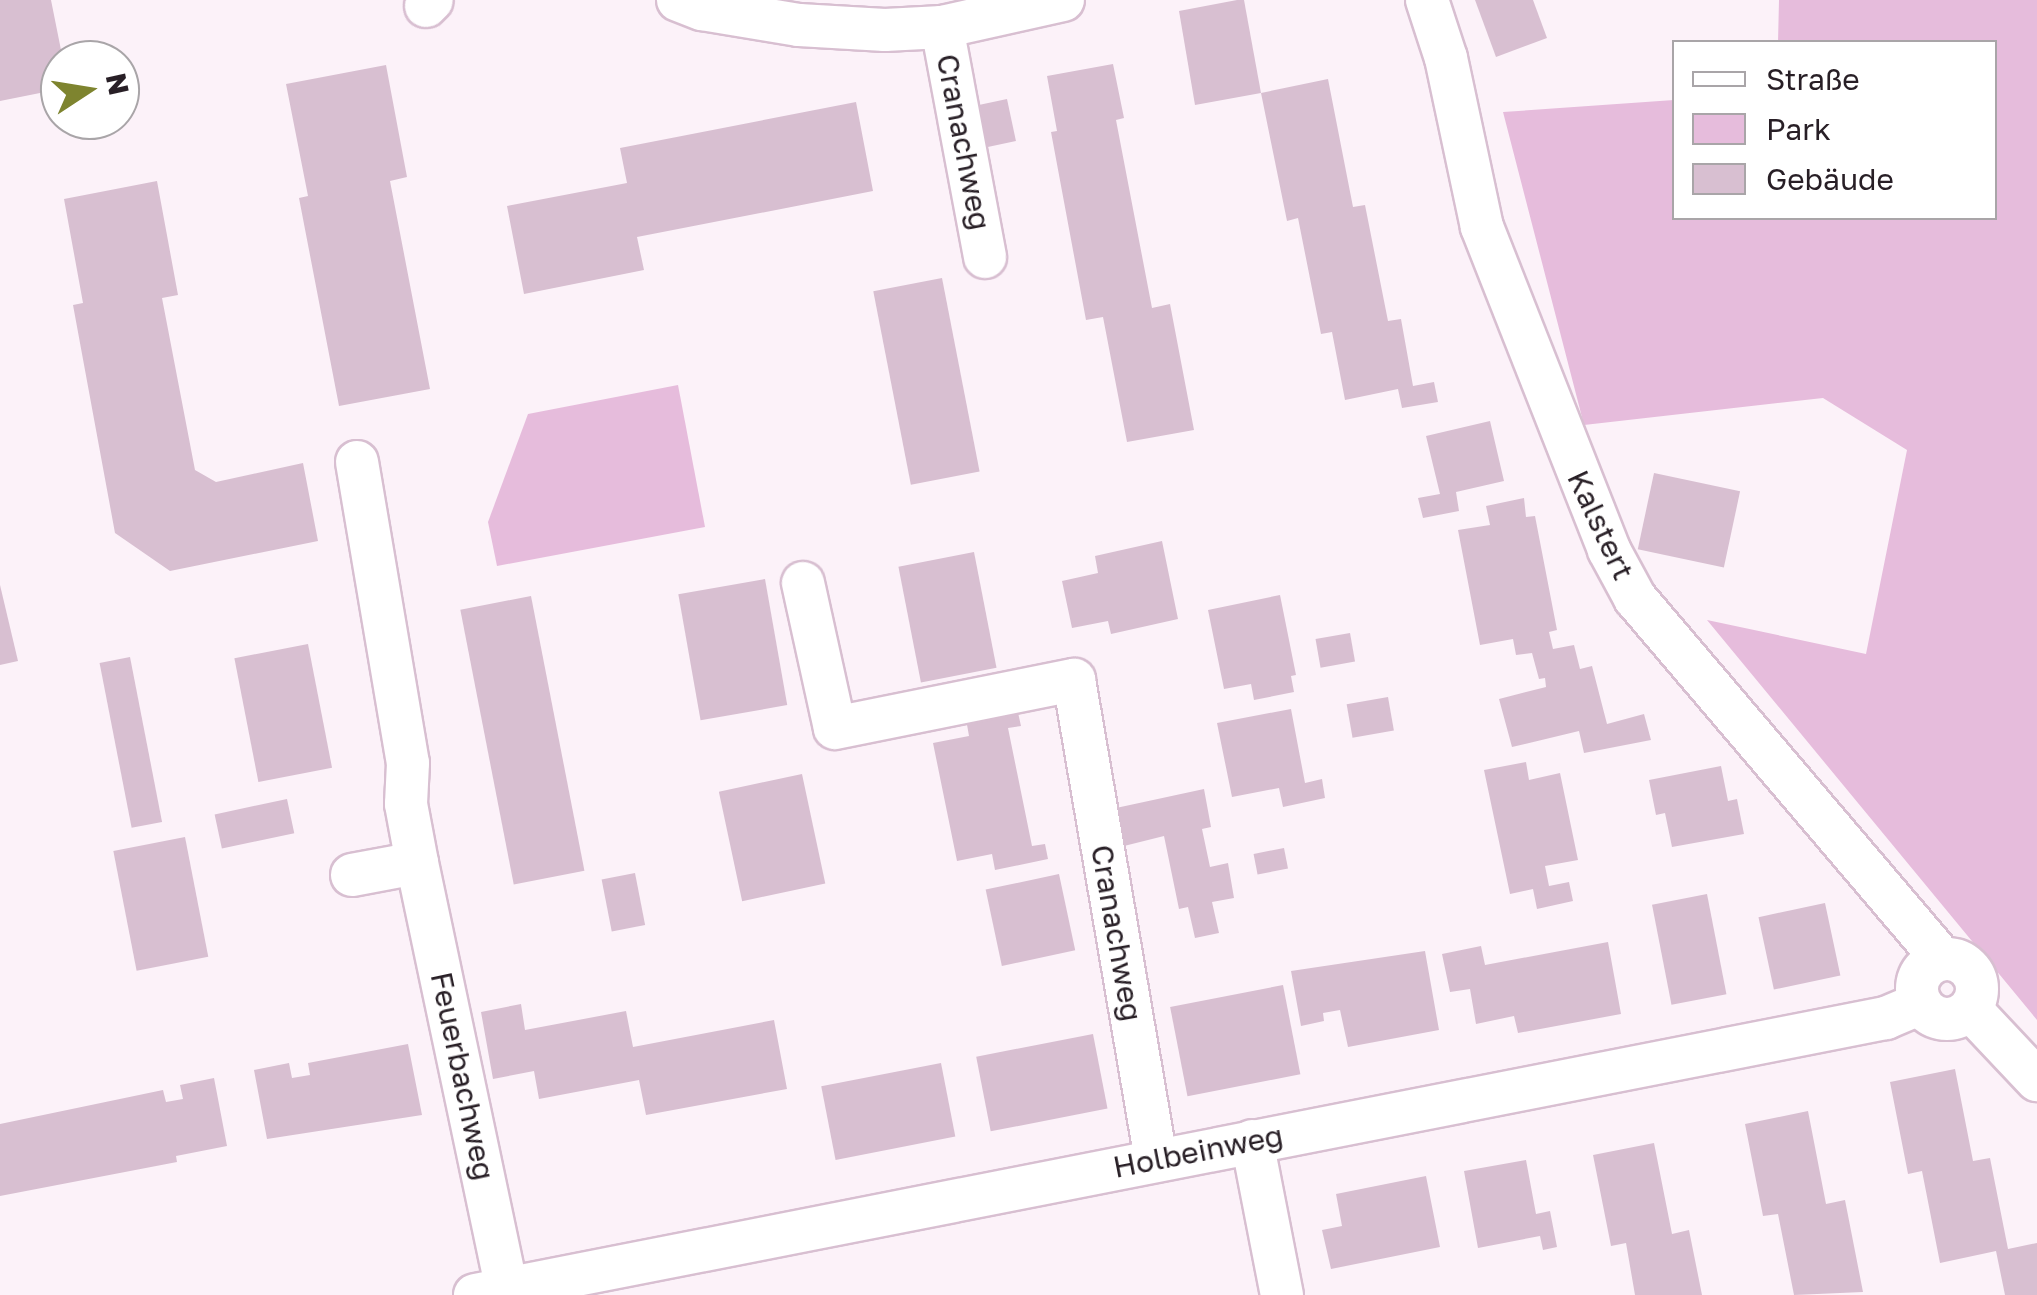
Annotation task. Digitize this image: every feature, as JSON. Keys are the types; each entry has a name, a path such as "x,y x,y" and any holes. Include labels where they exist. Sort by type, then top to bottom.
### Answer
{"street":[{"path":"678,0 702,9 799,25 882,15 942,27 1063,0"},
{"name":"Kalstert","path":"1428,0 1446,58 1482,227 1596,526 1635,598 1942,959 1960,962 1974,974 1977,992 1970,1009"},
{"name":"Cranachweg","path":"942,27 985,257"},
{"name":"Feuerbachweg","path":"357,462 408,763 406,804 491,1292"},
{"name":"Cranachweg","path":"803,582 835,728 1076,693 1156,1158"},
{"path":"352,875 418,863"},
{"path":"1942,959 1925,967 1916,984 1919,1004 1934,1018 1953,1020 1970,1009 2037,1080"},
{"name":"Holbeinweg","path":"491,1292 1156,1158 1886,1018 1919,1004"},
{"path":"1252,1140 1282,1295"}],"green space":[{"path":"1779,0 2037,0 2037,1020 1707,620 1866,654 1907,450 1823,398 1584,425 1503,112 1672,100 1672,220 1997,220 1997,40 1778,40"},
{"path":"678,385 705,527 497,566 488,522 528,414"}],"building":[{"path":"0,0 51,0 59,40 40,40 40,93 0,101"},
{"path":"1244,0 1261,93 1195,105 1179,11"},
{"path":"1475,0 1533,0 1547,38 1496,57"},
{"path":"1113,64 1124,118 1116,120 1152,308 1170,304 1194,430 1127,442 1103,317 1086,320 1051,132 1057,131 1047,76"},
{"path":"386,65 407,177 390,181 430,389 339,406 299,198 308,196 286,84"},
{"path":"1328,79 1353,207 1365,205 1388,321 1401,319 1413,386 1434,382 1438,402 1402,408 1398,389 1345,400 1332,332 1321,334 1298,218 1287,221 1261,93"},
{"path":"1007,99 1016,141 981,149 972,106"},
{"path":"856,102 873,191 637,237 644,270 524,294 507,206 627,183 620,148"},
{"path":"157,181 178,295 162,298 195,470 216,482 303,463 318,541 170,571 115,533 73,305 83,303 64,199"},
{"path":"942,278 980,471 911,485 873,291"},
{"path":"1490,421 1504,481 1456,492 1459,511 1423,518 1418,498 1440,494 1426,436"},
{"path":"1654,473 1740,491 1724,568 1638,549"},
{"path":"1524,498 1526,517 1535,516 1557,630 1549,632 1553,649 1574,645 1580,669 1592,666 1607,724 1644,714 1651,740 1584,753 1579,731 1512,747 1499,699 1546,687 1545,678 1539,679 1532,653 1516,655 1513,639 1480,645 1458,530 1490,525 1486,506"},
{"path":"1162,541 1178,619 1111,634 1108,621 1072,628 1062,581 1098,573 1095,556"},
{"path":"974,552 997,668 921,683 898,567"},
{"path":"765,579 787,705 701,720 678,594"},
{"path":"0,585 18,661 0,665"},
{"path":"1280,595 1296,675 1291,676 1294,692 1254,700 1251,684 1224,689 1208,610"},
{"path":"531,596 584,871 514,885 460,610"},
{"path":"1350,633 1355,662 1321,668 1316,639"},
{"path":"308,644 332,768 258,782 234,658"},
{"path":"130,657 162,822 132,828 100,663"},
{"path":"1388,697 1394,730 1353,738 1347,704"},
{"path":"1017,708 1021,726 1008,728 1032,846 1045,844 1048,859 995,870 992,854 957,861 933,743 969,736 966,719"},
{"path":"1291,709 1305,783 1322,779 1325,798 1283,807 1279,788 1232,797 1217,723"},
{"path":"1526,762 1529,780 1560,773 1578,860 1545,866 1549,886 1569,882 1573,901 1537,909 1533,889 1510,894 1484,770"},
{"path":"1721,766 1728,801 1737,799 1744,834 1672,847 1665,813 1656,815 1649,780"},
{"path":"802,774 825,884 742,901 719,792"},
{"path":"1204,789 1211,827 1202,829 1210,867 1228,863 1234,898 1212,902 1219,933 1195,938 1188,907 1179,909 1164,836 1124,846 1116,808"},
{"path":"287,799 294,833 222,849 215,814"},
{"path":"185,837 208,957 137,971 113,851"},
{"path":"1284,848 1288,869 1258,875 1254,854"},
{"path":"635,873 645,925 612,932 602,879"},
{"path":"1059,874 1075,950 1002,966 986,890"},
{"path":"1707,894 1726,994 1671,1005 1652,905"},
{"path":"1825,903 1840,975 1774,990 1758,917"},
{"path":"1608,942 1621,1014 1518,1033 1514,1016 1476,1024 1470,989 1450,992 1442,954 1481,946 1485,965"},
{"path":"1425,951 1439,1030 1348,1047 1340,1010 1323,1013 1324,1021 1301,1026 1291,971"},
{"path":"1283,985 1300,1074 1187,1096 1170,1007"},
{"path":"521,1004 525,1030 626,1011 633,1047 774,1020 787,1089 646,1115 639,1080 539,1099 534,1071 493,1079 481,1012"},
{"path":"1093,1034 1108,1109 991,1131 976,1057"},
{"path":"408,1044 422,1115 267,1139 254,1070 289,1063 292,1078 310,1075 308,1063"},
{"path":"941,1063 955,1137 836,1160 821,1086"},
{"path":"1955,1069 1973,1161 1990,1158 2008,1249 2037,1243 2037,1295 2005,1295 1996,1251 1940,1263 1922,1171 1908,1174 1890,1082"},
{"path":"214,1078 227,1146 176,1156 177,1162 0,1196 0,1124 163,1090 166,1102 183,1099 180,1085"},
{"path":"1808,1111 1826,1204 1845,1200 1863,1292 1794,1295 1778,1214 1763,1216 1745,1124"},
{"path":"1654,1143 1672,1234 1689,1230 1702,1295 1635,1295 1626,1243 1611,1246 1593,1155"},
{"path":"1526,1160 1536,1214 1550,1211 1557,1247 1543,1250 1540,1236 1478,1248 1464,1171"},
{"path":"1426,1176 1440,1247 1331,1269 1322,1230 1342,1226 1336,1194"}]}
